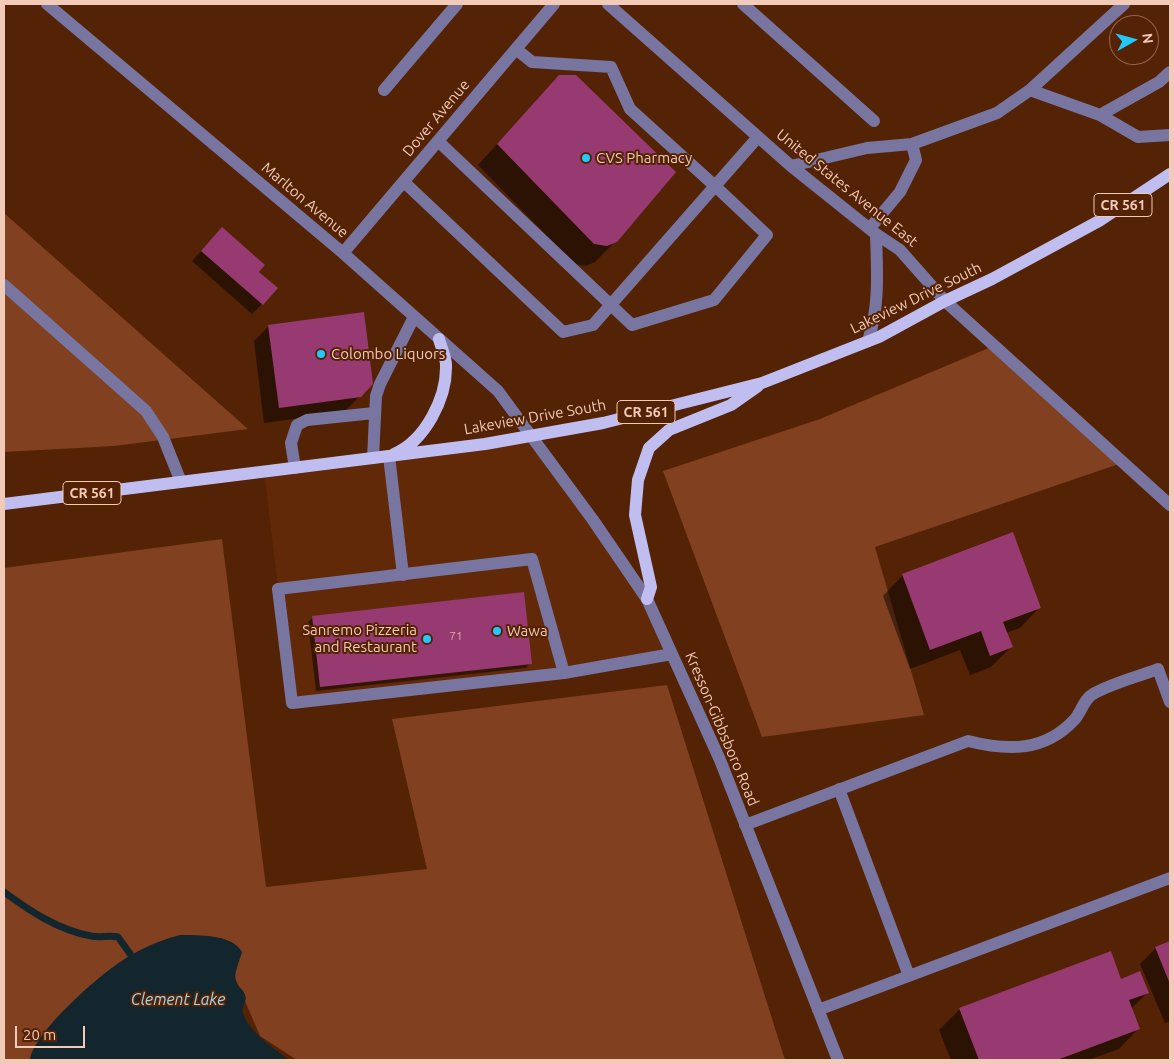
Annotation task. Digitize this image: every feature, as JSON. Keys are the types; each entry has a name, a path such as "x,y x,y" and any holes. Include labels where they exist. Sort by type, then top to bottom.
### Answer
{"main road":[{"name":"Lakeview Drive South","path":"4,504 485,444 603,423 762,383 868,341 992,279 1075,235 1170,174"},
{"path":"388,456 403,450 424,429 444,393 446,364 439,339"},
{"path":"648,599 651,587 635,515 638,480 649,448 669,430 731,406 762,383"}],"street":[{"name":"Marlton Avenue","path":"47,4 343,253 498,391 529,436"},
{"path":"384,90 458,4"},
{"name":"Dover Avenue","path":"343,253 554,4"},
{"name":"United States Avenue East","path":"608,4 791,166 900,250 945,301 1170,505"},
{"path":"742,4 874,121"},
{"path":"791,166 866,148 912,144 997,113 1030,90 1124,4"},
{"path":"438,141 632,325 714,300 767,235 630,109 611,67 532,62 516,49"},
{"path":"1100,115 1159,82 1170,72"},
{"path":"1030,90 1100,115 1138,137 1170,135"},
{"path":"404,182 563,332 593,325 758,137"},
{"path":"868,341 874,322 876,300 873,231 904,184 916,160 912,144"},
{"path":"4,285 146,412 163,437 181,482"},
{"path":"373,458 374,413 380,384 414,317"},
{"path":"295,468 291,443 297,425 307,420 374,413"},
{"name":"Kresson-Gibbsboro Road","path":"529,436 593,520 648,599 720,760 838,1060"},
{"path":"388,456 403,574"},
{"path":"564,673 532,559 278,589 292,703 564,673 672,654"},
{"path":"745,825 968,741 996,748 1026,747 1053,737 1075,719 1091,694 1158,669 1170,702"},
{"path":"839,789 909,976"},
{"path":"818,1010 1170,878"}],"shaded area":[{"path":"4,213 248,429 114,446 4,452"},
{"path":"991,347 1122,463 875,547 924,715 762,737 663,471 820,419"},
{"path":"529,436 647,599 672,654 292,703 264,471"},
{"path":"222,539 266,887 427,869 392,719 667,685 785,1060 297,1060 260,1036 218,938 33,1060 4,1060 4,568"}],"water":[{"name":"Clement Lake","path":"180,935 214,937 231,942 237,946 242,952 235,979 246,997 243,1013 256,1033 289,1060 30,1060 34,1048 44,1033 73,1001 106,972 144,948"}],"building":[{"name":"CVS Pharmacy","path":"559,75 576,75 676,172 617,242 607,246 594,244 497,144"},
{"path":"222,227 265,265 259,272 278,288 263,305 201,251"},
{"name":"Colombo Liquors","path":"364,312 373,384 361,397 279,408 268,325"},
{"path":"1013,532 1041,608 1003,622 1013,647 990,656 981,631 930,650 902,574"},
{"path":"524,592 532,664 320,687 312,616"},
{"path":"1170,941 1170,984 1155,947"},
{"path":"1111,951 1121,979 1140,971 1149,993 1129,1000 1140,1029 1057,1060 979,1060 959,1008"}],"waterway":[{"path":"4,892 34,913 67,929 94,937 118,937 136,962"}],"place":[{"name":"CVS Pharmacy","path":"586,158"},
{"name":"Colombo Liquors","path":"321,354"},
{"name":"Wawa","path":"497,631"},
{"name":"Sanremo Pizzeria and Restaurant","path":"427,639"}]}
